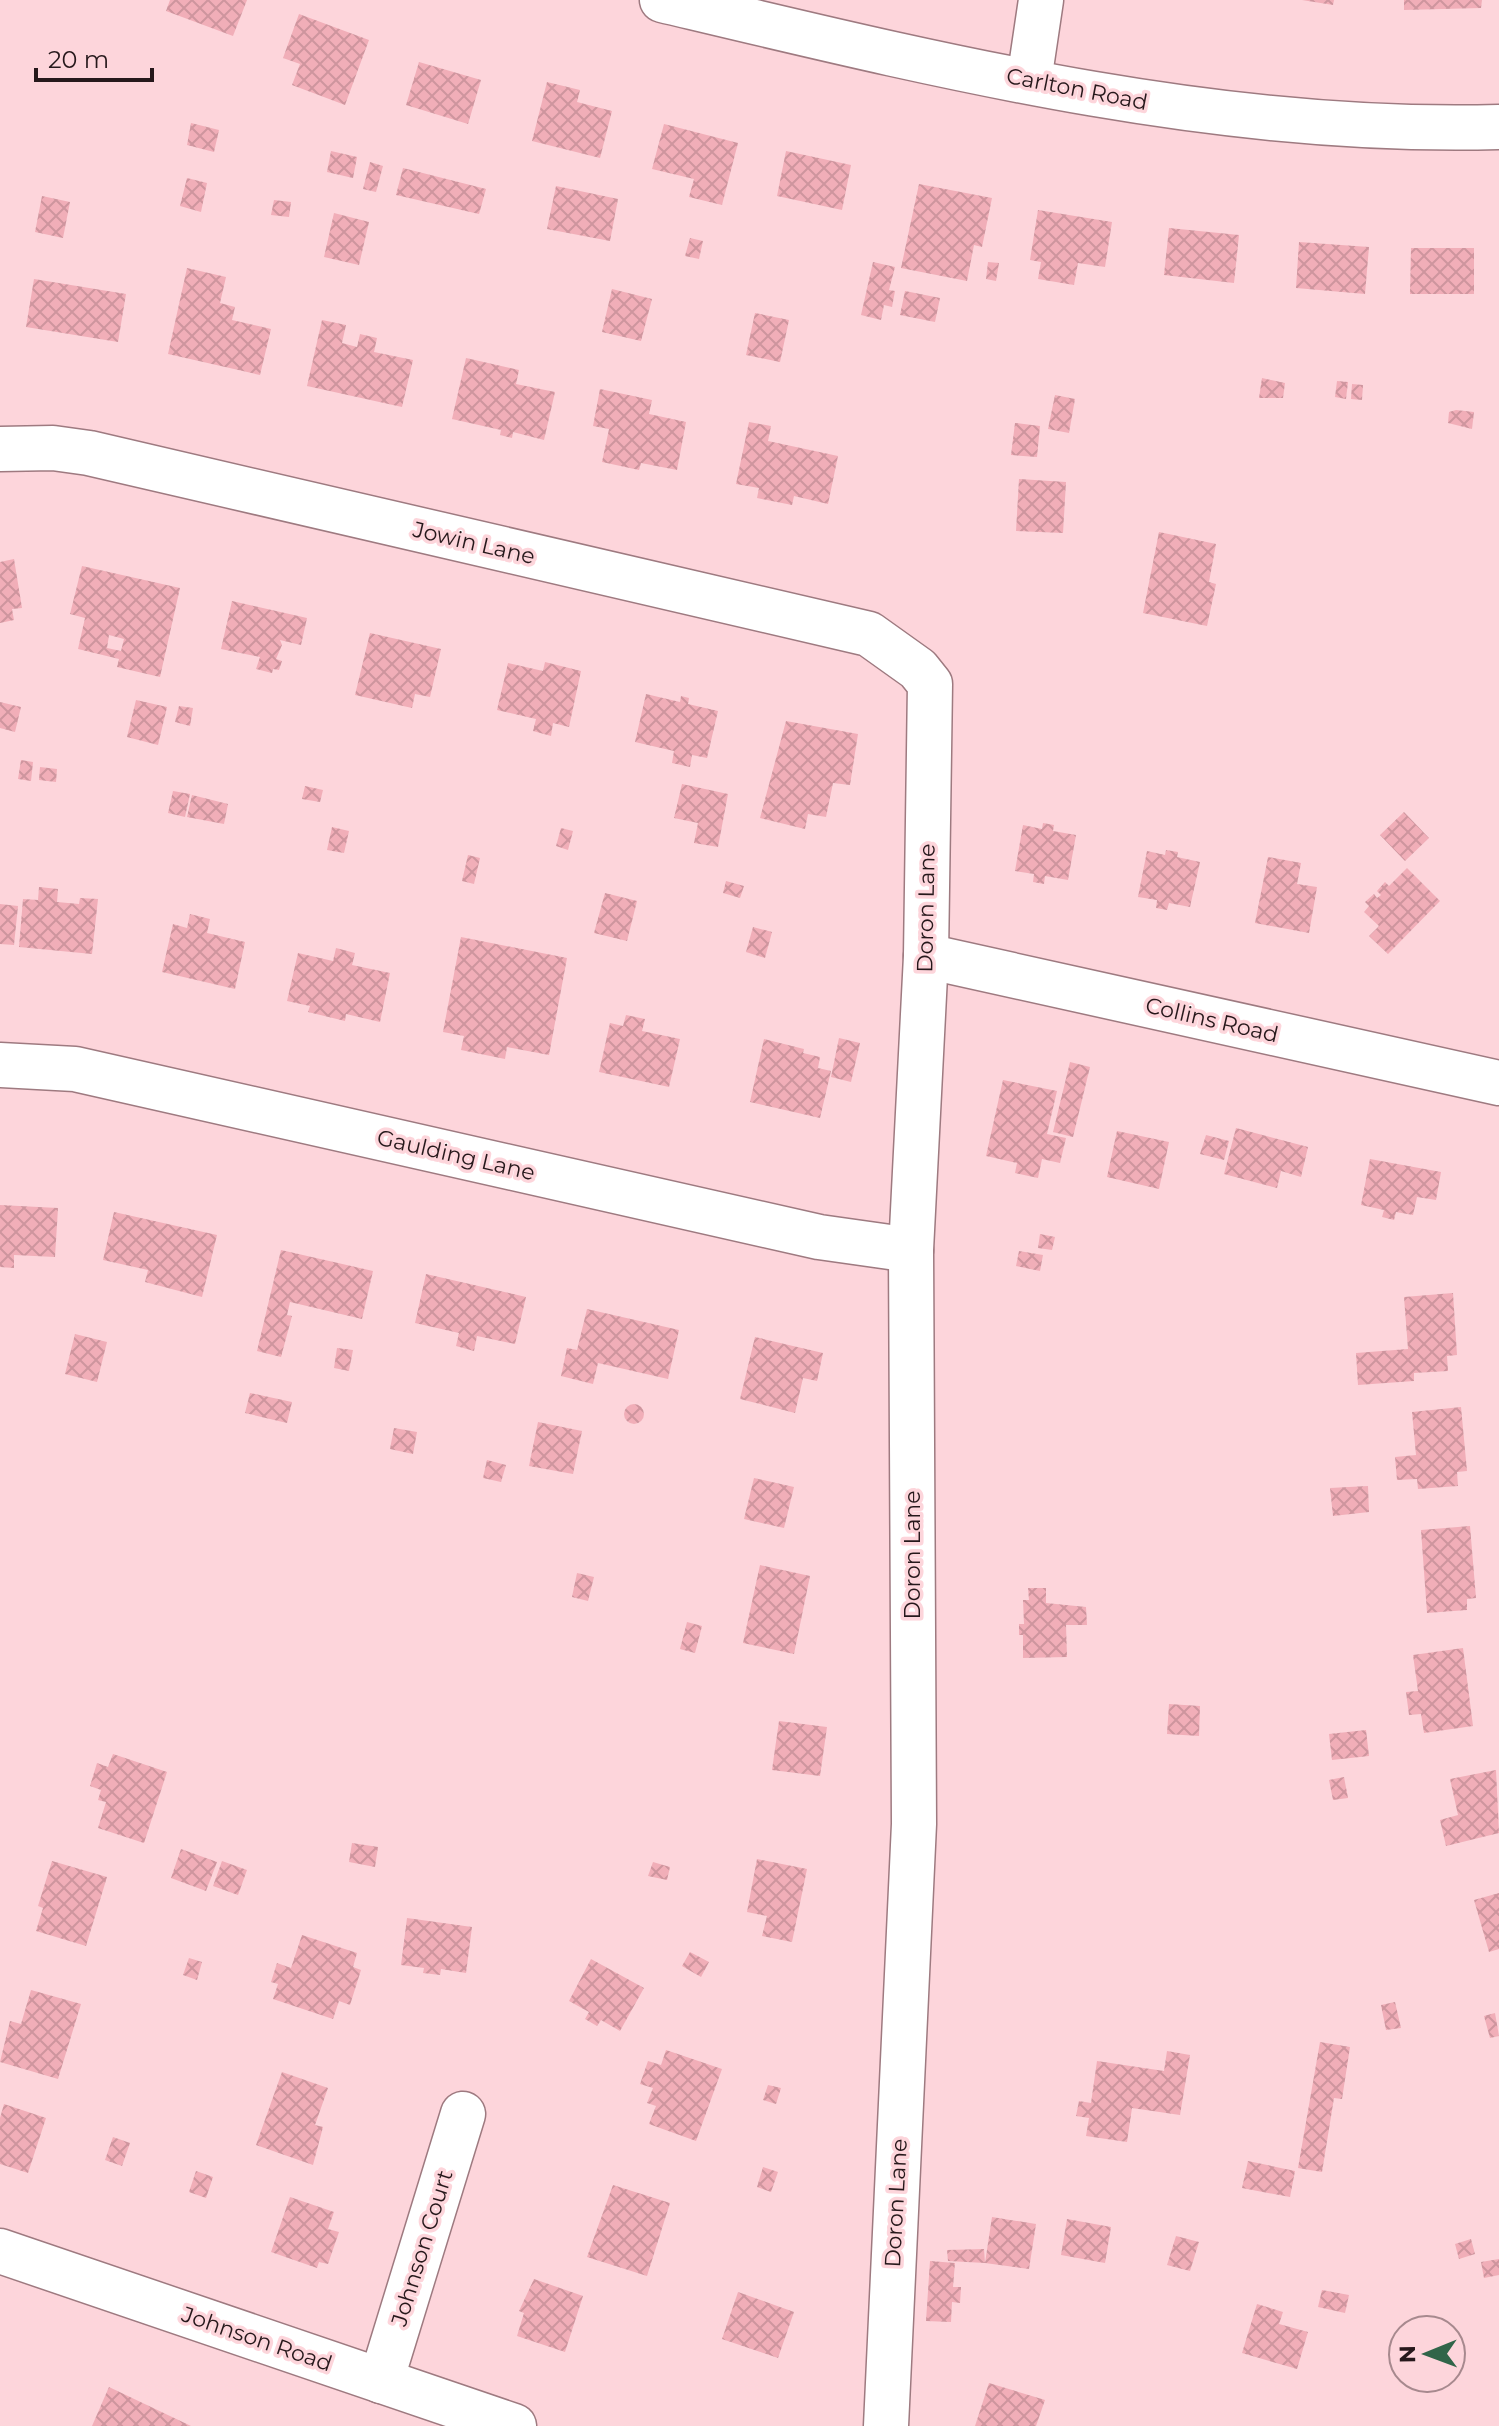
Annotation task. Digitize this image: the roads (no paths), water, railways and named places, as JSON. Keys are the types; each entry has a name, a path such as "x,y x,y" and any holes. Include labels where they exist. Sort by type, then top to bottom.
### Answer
{"street":[{"name":"Carlton Road","path":"662,0 1102,96 1368,125 1499,127"},
{"path":"1029,81 1041,0"},
{"name":"Jowin Lane","path":"0,449 53,448 89,453 869,634 918,669 930,684"},
{"name":"Doron Lane","path":"886,2426 914,1824 911,1250 926,956 930,684"},
{"name":"Collins Road","path":"926,956 1499,1083"},
{"name":"Gaulding Lane","path":"0,1065 75,1069 819,1237 911,1250"},
{"name":"Johnson Court","path":"381,2381 463,2114"},
{"name":"Johnson Road","path":"0,2251 514,2426"}]}
